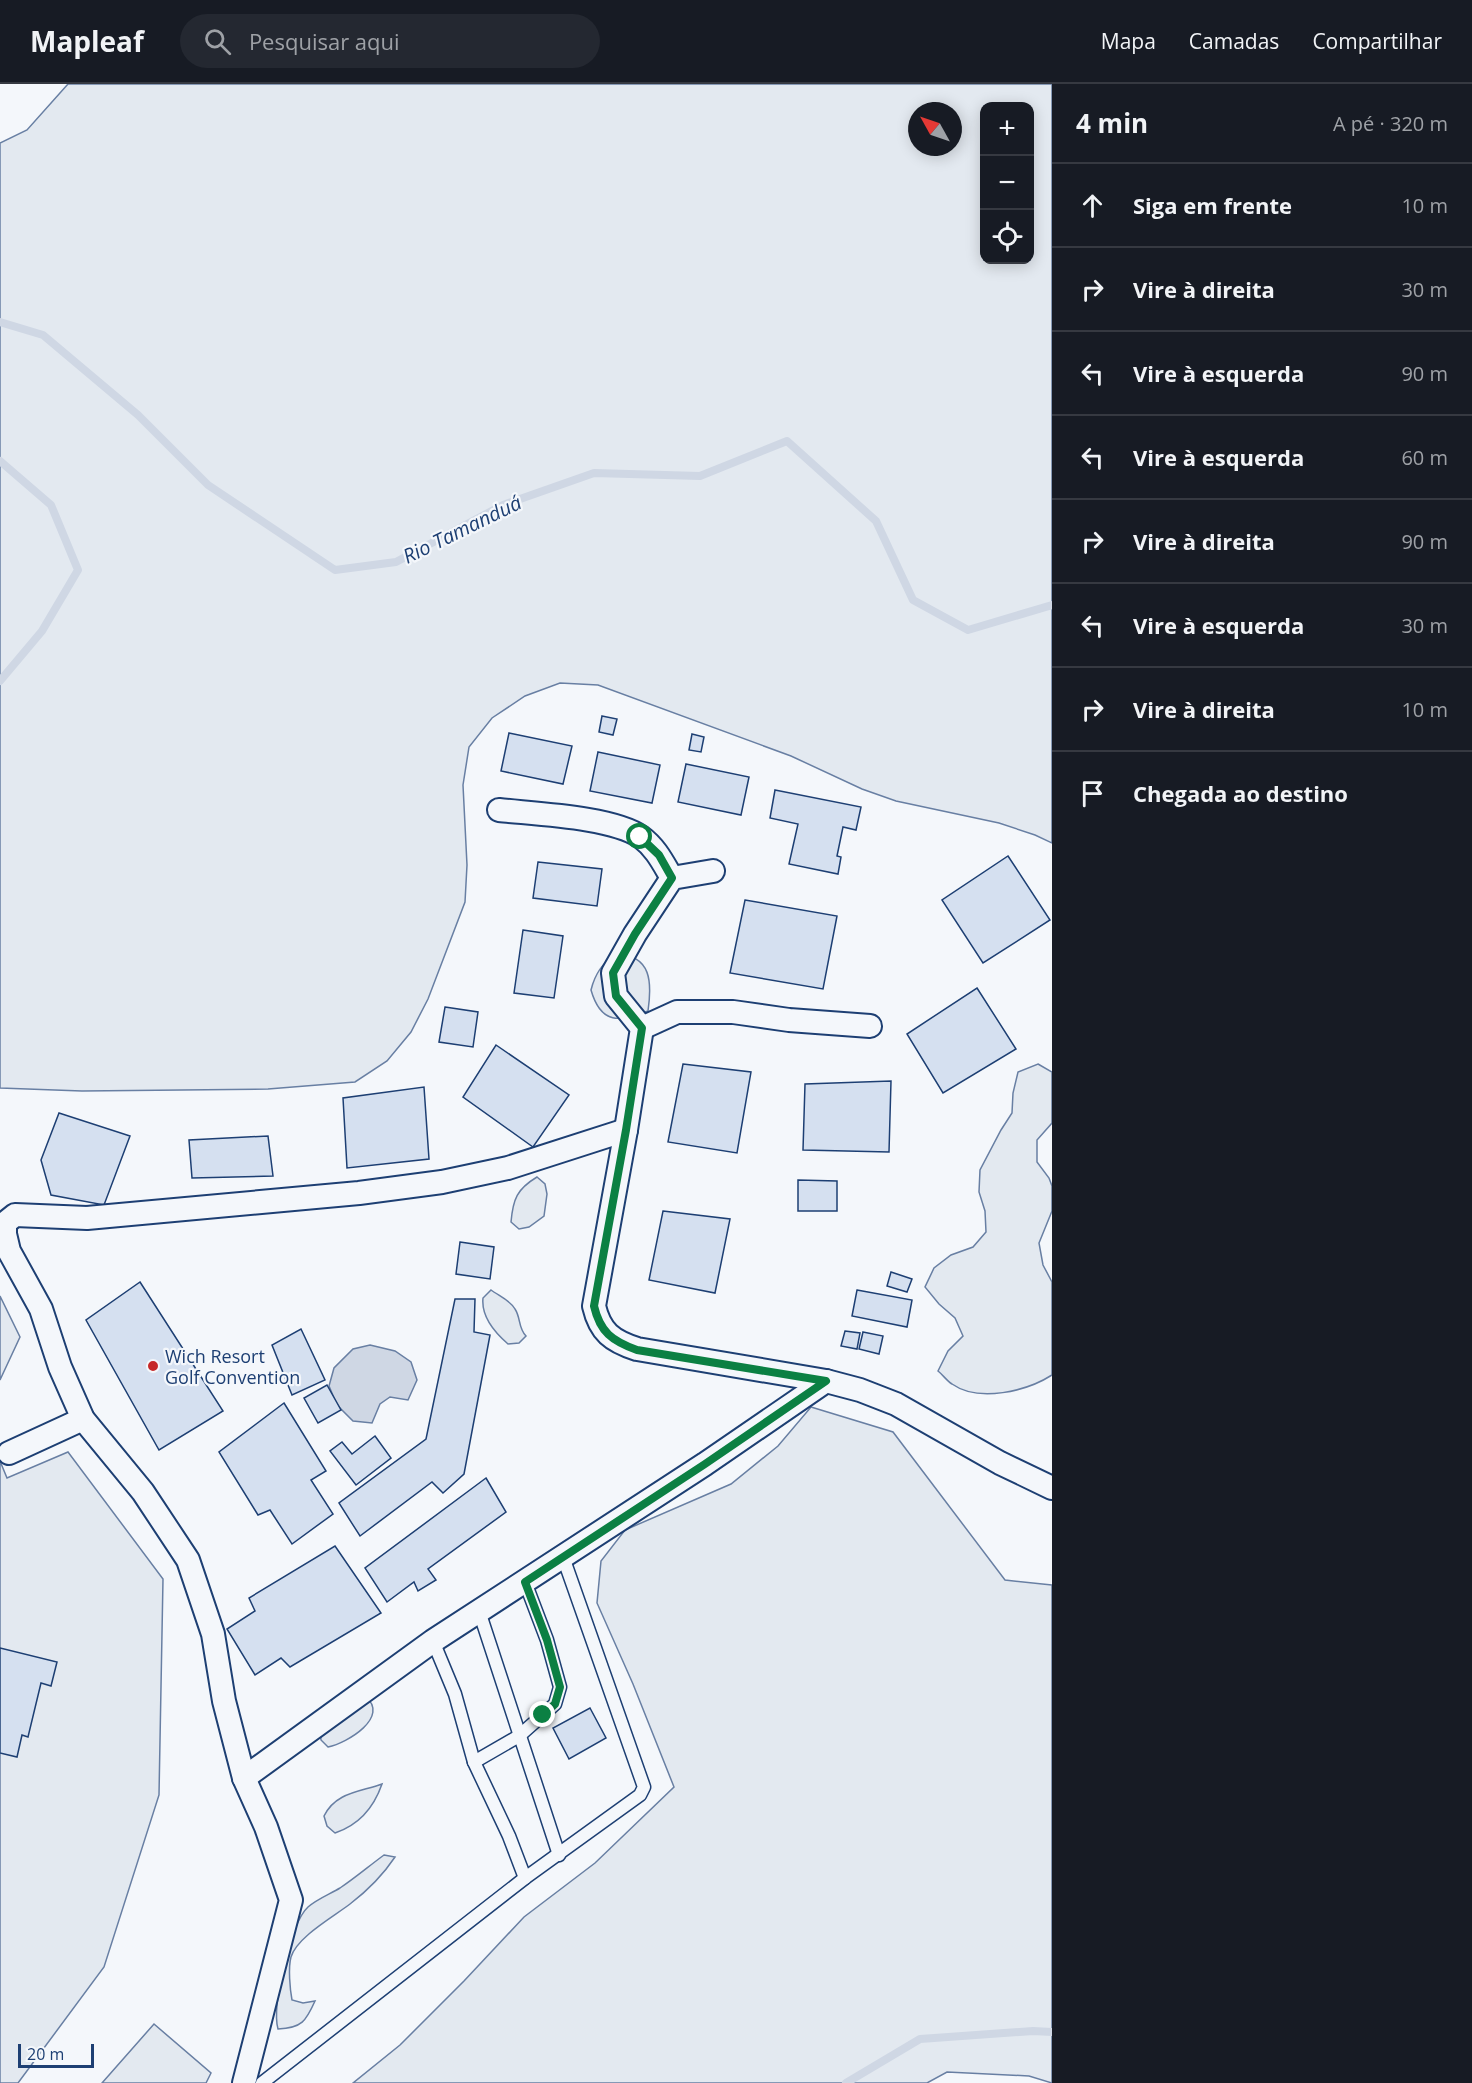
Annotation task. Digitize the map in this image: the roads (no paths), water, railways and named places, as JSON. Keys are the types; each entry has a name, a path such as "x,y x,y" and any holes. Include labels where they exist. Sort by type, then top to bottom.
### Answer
{"street":[{"path":"499,810 615,826 640,837 659,855 672,878"},
{"path":"713,871 672,878 635,934 613,973 616,996 642,1028 594,1306 597,1320 608,1336 637,1350 826,1381 860,1390 896,1404 1052,1488"},
{"path":"642,1028 677,1012 733,1012 789,1020 870,1026"},
{"path":"244,2083 291,1900 266,1827 244,1778 224,1701 213,1634 188,1560 143,1492 83,1419 60,1366 41,1310 9,1251 5,1223 15,1215 87,1218 359,1193 442,1182 508,1168 626,1130"},
{"path":"244,1778 432,1641 705,1464 826,1381"},
{"path":"9,1453 83,1419"}],"lane":[{"path":"262,2083 525,1878 640,1795 644,1787 563,1557"},
{"path":"474,1762 519,1736 555,1704 560,1687 547,1640 525,1582"},
{"path":"479,1611 559,1855"},
{"path":"432,1641 454,1694 474,1762 509,1836 525,1878"}],"waterway":[{"name":"Rio Tamanduá","path":"0,322 43,335 138,415 208,485 335,570 396,562 503,505 594,473 700,476 787,441 876,521 913,600 968,630 1052,605"},
{"name":"Rio Tamanduá","path":"0,461 51,505 78,570 42,631 0,681"},
{"name":"Rio Tamanduá","path":"846,2083 920,2039 1033,2031 1052,2032"}],"place":[{"name":"Wich Resort Golf Convention","path":"153,1366"}]}
